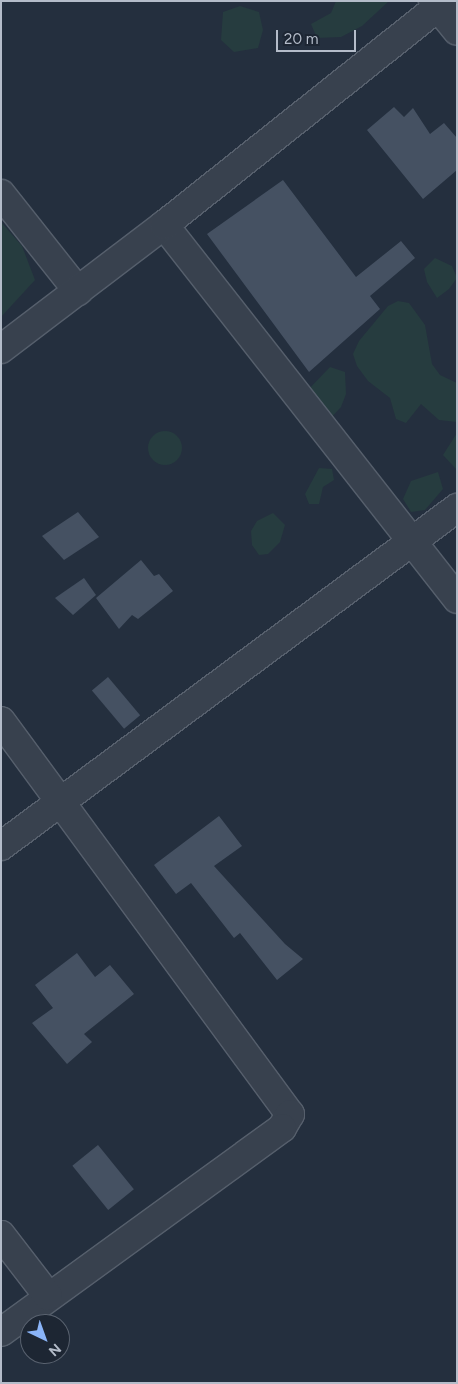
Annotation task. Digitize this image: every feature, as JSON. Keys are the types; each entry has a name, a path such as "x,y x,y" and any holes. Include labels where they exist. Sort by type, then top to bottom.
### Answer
{"street":[{"path":"1,349 164,225 439,3 457,31"},
{"path":"1,194 78,291"},
{"path":"164,225 457,599"},
{"path":"1,846 457,508"},
{"path":"1,721 290,1114 282,1128 48,1296 1,1332"},
{"path":"1,1235 48,1296"}],"green space":[{"path":"336,1 389,1 362,26 341,37 317,38 311,24 331,13"},
{"path":"240,6 259,12 263,30 258,48 234,52 221,40 223,12"},
{"path":"1,222 22,246 35,280 1,317"},
{"path":"435,258 452,266 457,278 449,289 437,298 427,282 424,269"},
{"path":"398,301 409,303 425,325 432,364 440,375 457,383 457,422 439,420 421,404 406,423 396,419 390,398 368,381 357,366 353,354 359,341 388,306"},
{"path":"330,367 345,372 346,394 341,407 328,421 304,394"},
{"path":"165,431 172,432 177,436 181,441 181,455 177,460 172,464 165,465 158,464 153,460 149,455 148,448 149,441 153,436 158,432"},
{"path":"457,433 457,469 456,469 443,455"},
{"path":"319,468 332,469 334,480 323,487 319,504 309,504 305,494"},
{"path":"438,472 443,489 425,510 411,512 403,499 411,481"},
{"path":"273,513 285,525 280,542 268,554 259,555 252,545 251,531 257,521"}],"building":[{"path":"394,107 404,117 413,108 430,134 444,123 457,138 457,170 423,199 367,130"},
{"path":"283,180 356,277 401,241 415,258 370,296 380,309 309,372 207,234"},
{"path":"78,512 99,537 64,560 42,536"},
{"path":"141,560 154,576 159,574 173,591 138,619 132,615 119,629 96,598"},
{"path":"84,578 96,595 73,615 55,598"},
{"path":"108,677 140,715 124,729 92,690"},
{"path":"219,816 242,846 214,866 285,944 303,959 277,980 240,933 234,938 191,883 176,894 154,865"},
{"path":"77,953 95,977 110,965 134,994 84,1034 92,1042 67,1064 32,1023 53,1008 35,985"},
{"path":"98,1145 134,1189 108,1210 72,1166"}]}
